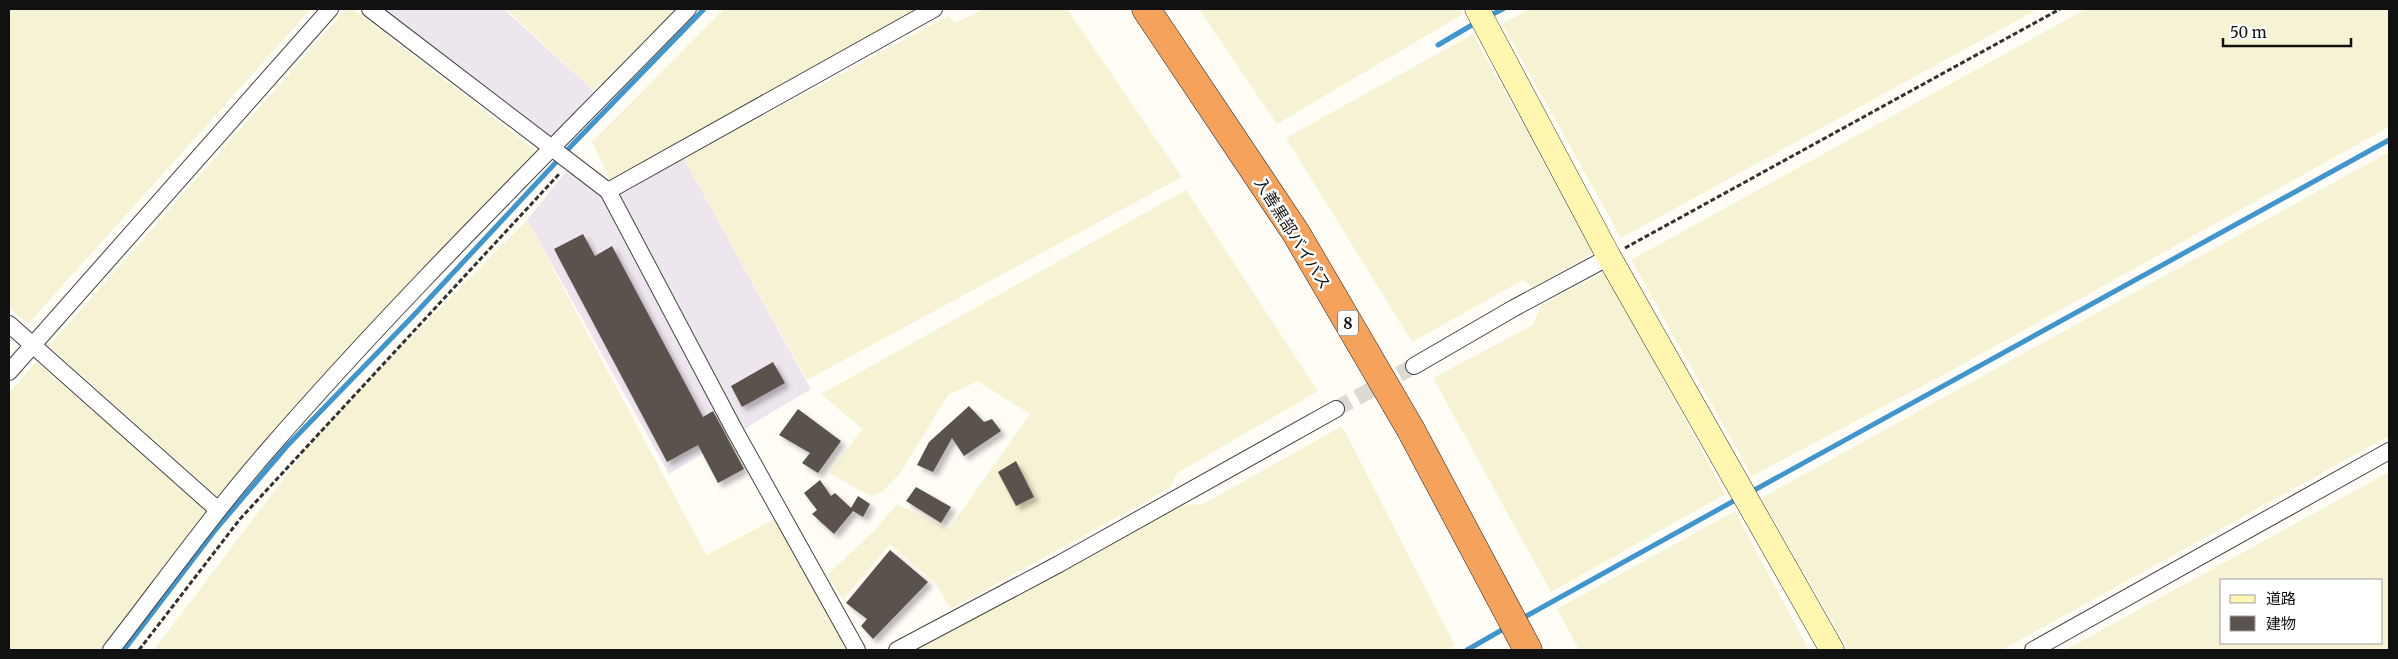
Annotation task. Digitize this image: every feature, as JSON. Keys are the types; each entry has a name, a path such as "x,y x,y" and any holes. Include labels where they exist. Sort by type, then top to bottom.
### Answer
{"highway":[{"name":"入善黒部バイパス","path":"1146,9 1296,233 1411,430 1528,650"}],"street":[{"path":"9,372 330,9"},
{"path":"370,9 608,191 735,431 856,650"},
{"path":"111,650 218,510 326,385 552,148 688,9"},
{"path":"608,191 934,9"},
{"path":"1477,9 1609,257 1832,650"},
{"path":"1414,366 1514,308 1609,257"},
{"path":"9,324 218,510"},
{"path":"897,650 1059,564 1336,409"},
{"path":"2033,650 2389,451"}],"path":[{"path":"1609,257 2060,9"},
{"path":"139,650 240,519 570,161"}],"shaded area":[{"path":"9,9 311,9 28,324 9,307"},
{"path":"346,9 353,9 539,153 217,496 49,346"},
{"path":"379,9 504,9 594,91 551,140"},
{"path":"506,9 675,9 594,91"},
{"path":"724,9 920,9 610,180 592,142"},
{"path":"983,9 1067,9 1182,177 807,380 684,159 948,16 956,23"},
{"path":"1199,9 1460,9 1463,14 1277,124"},
{"path":"1529,9 2038,9 1621,238 1502,24"},
{"path":"2086,9 2389,9 2389,127 1954,369 1752,476 1631,260"},
{"path":"1473,34 1593,253 1533,287 1523,280 1412,342 1286,138"},
{"path":"2389,152 2389,436 2002,650 1849,650 1761,498"},
{"path":"684,159 811,389 669,474 527,220 567,170 605,198"},
{"path":"1186,190 1318,391 1177,473 1170,488 951,609 936,584 890,544 843,600 827,575 875,530 897,504 949,529 1030,414 978,381 948,395 901,472 882,492 870,496 829,473 862,429 821,394"},
{"path":"527,220 706,555 775,519 847,650 154,650 321,429"},
{"path":"1605,272 1725,494 1551,592 1433,378 1533,325 1541,305"},
{"path":"36,362 210,512 104,650 9,650 9,393"},
{"path":"1342,426 1455,646 1447,650 915,650 1183,505 1203,504"},
{"path":"2389,472 2389,650 2065,650"},
{"path":"1735,511 1809,650 1579,650 1557,609"}],"building":[{"path":"583,234 595,256 612,246 703,417 713,411 744,469 718,483 698,445 667,462 554,249"},
{"path":"773,362 785,383 742,407 731,386"},
{"path":"969,406 984,422 992,419 1001,431 964,456 952,438 933,472 917,465 929,442"},
{"path":"798,409 841,441 818,473 802,463 810,453 779,435"},
{"path":"1016,461 1034,497 1016,506 998,472"},
{"path":"820,480 831,496 835,493 851,508 858,496 870,504 863,517 853,511 834,534 812,514 817,510 804,493"},
{"path":"916,487 951,507 941,523 906,501"},
{"path":"890,550 928,582 873,639 861,626 867,619 846,603"}],"waterway":[{"path":"124,650 216,529 287,446 413,316 573,144 704,9"},
{"path":"1489,16 1503,9"},
{"path":"1438,45 1477,22"},
{"path":"1749,493 2389,140"},
{"path":"1521,619 1739,498"},
{"path":"1467,650 1507,627"}],"tunnel":[{"path":"1336,409 1414,366"}]}
